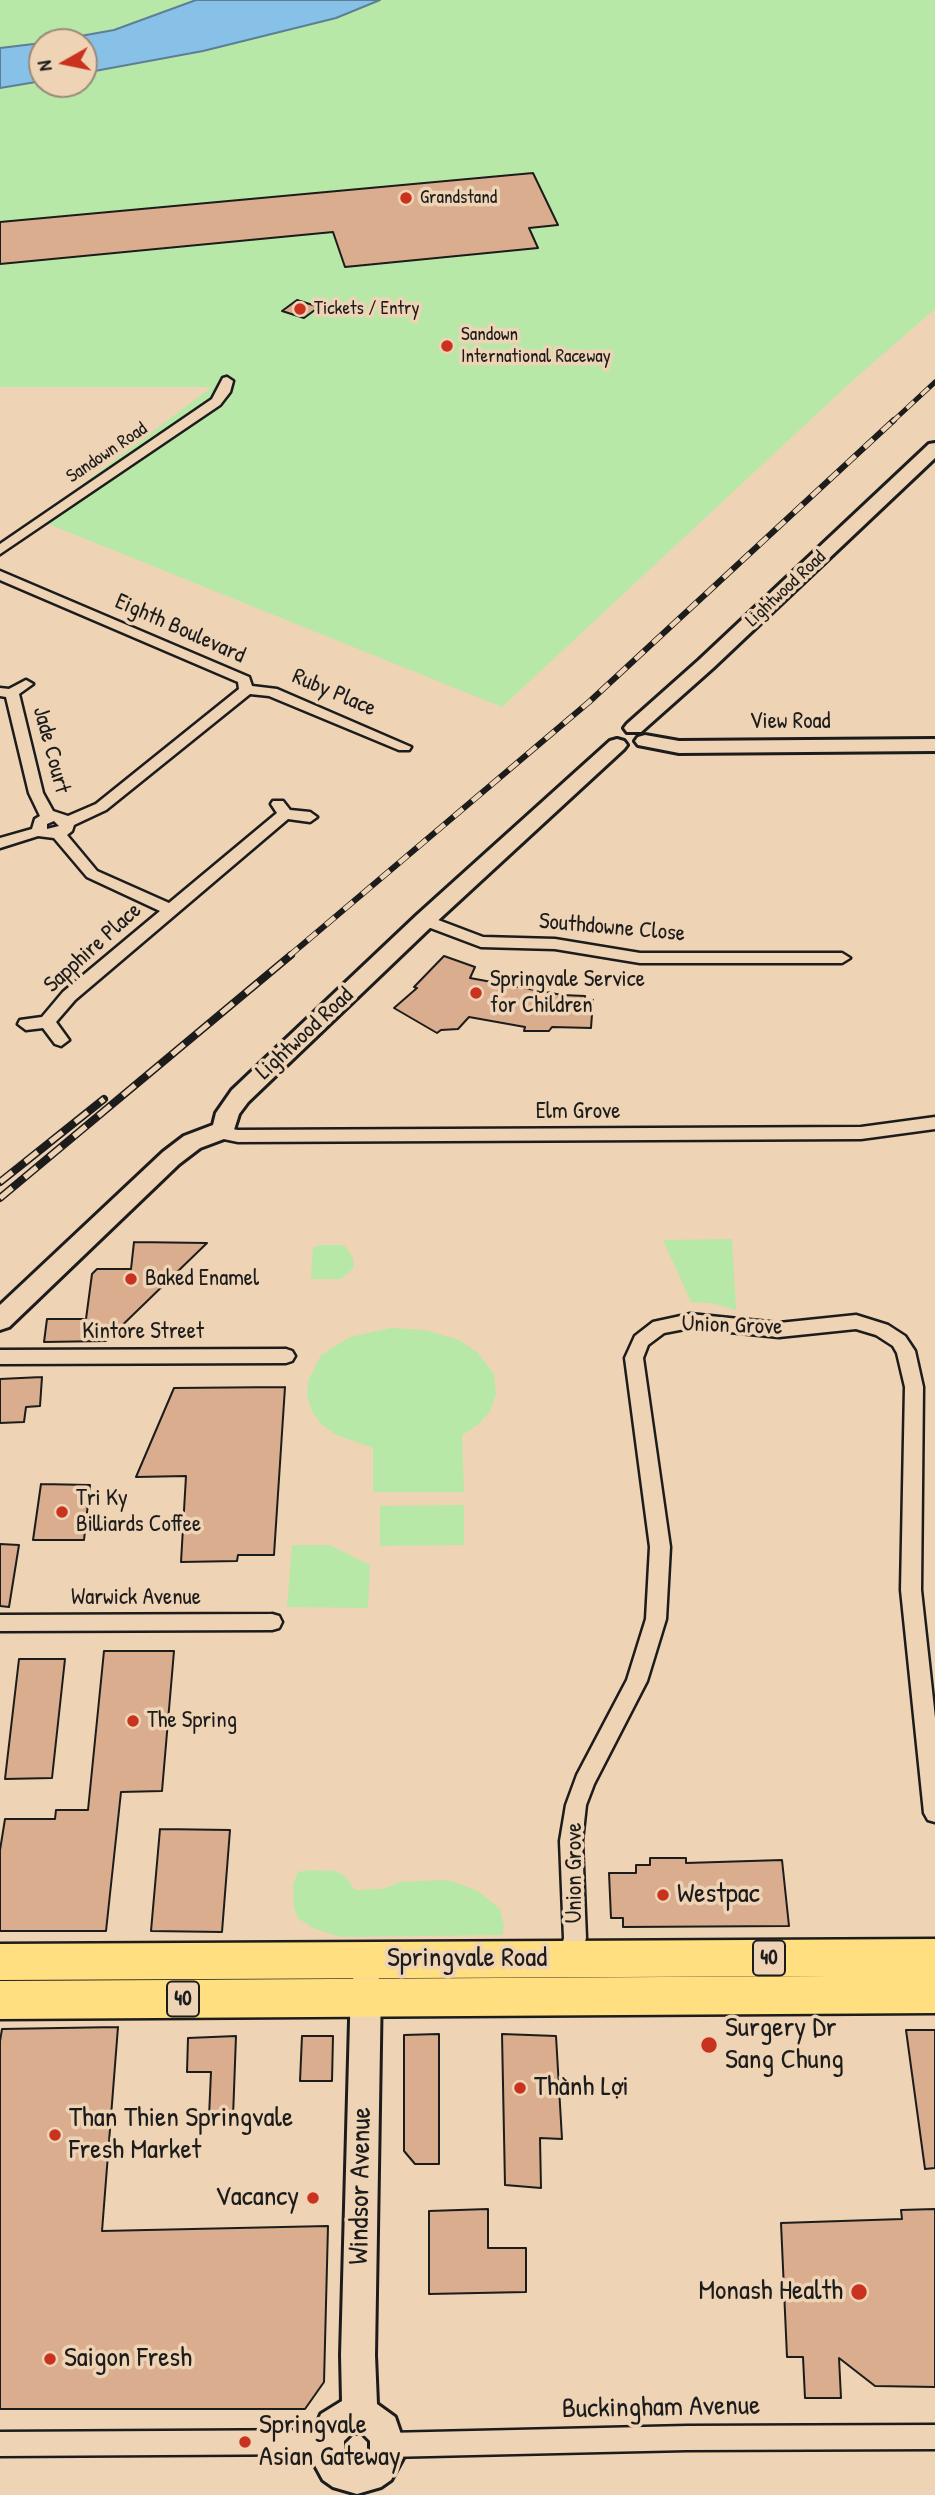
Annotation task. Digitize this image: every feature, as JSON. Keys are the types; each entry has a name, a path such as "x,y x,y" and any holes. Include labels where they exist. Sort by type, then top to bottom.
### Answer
{"highway":[{"name":"Springvale Road","path":"0,1962 366,1978 569,1977 935,1957"},
{"name":"Springvale Road","path":"569,1977 935,1994"},
{"name":"Springvale Road","path":"0,2000 366,1978"}],"main road":[{"name":"Lightwood Road","path":"220,1133 226,1126 232,1104 240,1096 425,920 617,745 611,739 613,732 622,727 639,734 706,664 935,449"},
{"name":"View Road","path":"639,734 679,747 935,746"},
{"path":"0,1320 171,1158 192,1142 220,1133"},
{"name":"Windsor Avenue","path":"360,2414 358,2355 366,1978"},
{"path":"360,2414 376,2420 386,2435 387,2445 382,2463 358,2486 334,2467 327,2442 330,2432 342,2418 360,2414"}],"street":[{"name":"Sandown Road","path":"0,550 216,402 224,392 227,381"},
{"name":"Eighth Boulevard","path":"0,575 244,680 246,689 240,697 109,801 63,828"},
{"name":"Jade Court","path":"26,684 6,693 44,824"},
{"name":"Ruby Place","path":"246,689 272,692 404,747"},
{"name":"Sapphire Place","path":"26,1024 47,1022 69,996 171,910 281,809 310,817"},
{"path":"0,843 44,824 50,835 63,828"},
{"name":"Sapphire Place","path":"63,828 92,874 171,910"},
{"name":"Southdowne Close","path":"425,920 481,942 555,944 634,957 842,958"},
{"name":"Sapphire Place","path":"47,1022 61,1040"},
{"name":"Elm Grove","path":"220,1133 239,1136 861,1133 935,1123"},
{"name":"Union Grove","path":"569,1977 575,1938 571,1841 576,1805 584,1782 637,1681 656,1619 660,1578 659,1534 634,1364 641,1341 659,1327 690,1321 779,1330 856,1322 882,1330 898,1341 906,1351 914,1387 911,1590 935,1813"},
{"name":"Kintore Street","path":"0,1357 286,1356"},
{"name":"Warwick Avenue","path":"0,1623 272,1622"},
{"name":"Buckingham Avenue","path":"387,2445 687,2438 935,2437"},
{"path":"0,2444 327,2442"}],"green space":[{"name":"Sandown International Raceway","path":"0,0 935,0 935,309 851,382 502,707 36,519 212,387 0,387"},
{"path":"732,1239 736,1310 711,1303 691,1302 663,1240"},
{"path":"344,1245 353,1258 354,1268 341,1279 311,1279 313,1247"},
{"path":"391,1328 425,1330 459,1340 477,1352 494,1374 496,1394 490,1411 479,1424 462,1435 464,1492 373,1492 373,1448 336,1435 321,1424 312,1411 307,1396 308,1381 321,1355 350,1337"},
{"path":"464,1505 464,1545 380,1546 380,1506"},
{"path":"292,1545 330,1545 370,1565 368,1608 287,1607"},
{"path":"336,1871 346,1877 355,1890 383,1889 400,1882 454,1882 478,1891 500,1909 504,1926 502,1935 341,1937 313,1928 298,1918 294,1908 293,1885 298,1872"}],"water":[{"path":"196,0 380,0 336,18 203,51 98,70 98,33 114,30"},
{"path":"28,45 28,83 0,88 0,48"}],"building":[{"name":"Grandstand","path":"533,173 558,225 529,228 538,248 345,267 333,232 0,264 0,222"},
{"name":"Tickets / Entry","path":"297,300 319,307 304,318 282,311"},
{"name":"Springvale Service for Children","path":"444,956 475,967 470,978 562,995 585,996 585,999 593,1000 591,1028 552,1027 549,1031 524,1031 525,1027 469,1017 458,1029 441,1030 437,1033 394,1008 417,988 414,987"},
{"path":"134,1242 207,1243 106,1341 44,1342 47,1319 86,1319 92,1274 97,1269 131,1269"},
{"path":"42,1377 40,1406 26,1407 24,1422 0,1423 0,1379"},
{"path":"285,1387 274,1555 238,1555 237,1561 181,1562 186,1476 136,1477 174,1388"},
{"name":"Tri Ky Billiards Coffee","path":"41,1484 90,1485 84,1540 33,1540"},
{"path":"0,1544 19,1545 9,1607 0,1606"},
{"path":"104,1651 174,1651 162,1791 121,1792 106,1931 0,1931 0,1850 5,1819 55,1819 56,1810 88,1810"},
{"path":"19,1659 65,1659 52,1778 5,1779"},
{"path":"160,1829 230,1830 222,1932 151,1931"},
{"path":"650,1858 686,1858 686,1863 782,1860 789,1926 623,1927 623,1918 611,1918 609,1873 636,1873 636,1865 650,1865"},
{"name":"Than Thien Springvale Fresh Market","path":"118,2027 102,2231 328,2226 324,2382 305,2409 0,2409 2,2029"},
{"path":"906,2030 935,2030 935,2168 925,2169"},
{"path":"439,2034 439,2164 415,2164 404,2151 404,2035"},
{"name":"Thành Lợi","path":"502,2034 556,2036 562,2139 540,2138 541,2188 505,2185"},
{"path":"236,2036 233,2117 209,2117 211,2072 187,2072 188,2038"},
{"path":"302,2036 333,2036 332,2081 300,2081"},
{"path":"488,2209 488,2248 526,2248 526,2292 429,2294 429,2211"},
{"name":"Monash Health","path":"935,2209 935,2387 875,2386 839,2358 841,2398 805,2398 803,2357 787,2357 781,2223 902,2219 901,2210"}],"railway":[{"path":"892,422 935,382"},
{"path":"289,956 589,702 894,420"},
{"path":"0,1198 291,955"},
{"path":"0,1182 104,1099"}],"place":[{"name":"Grandstand","path":"406,198"},
{"name":"Tickets / Entry","path":"300,309"},
{"name":"Sandown International Raceway","path":"447,346"},
{"name":"Springvale Service for Children","path":"476,993"},
{"name":"Baked Enamel","path":"131,1279"},
{"name":"Tri Ky Billiards Coffee","path":"62,1512"},
{"name":"The Spring","path":"133,1721"},
{"name":"Westpac","path":"663,1895"},
{"name":"Surgery Dr Sang Chung","path":"709,2045"},
{"name":"Thành Lợi","path":"520,2088"},
{"name":"Than Thien Springvale Fresh Market","path":"55,2135"},
{"name":"Vacancy","path":"313,2198"},
{"name":"Monash Health","path":"859,2292"},
{"name":"Saigon Fresh","path":"50,2359"},
{"name":"Springvale Asian Gateway","path":"245,2442"}]}
